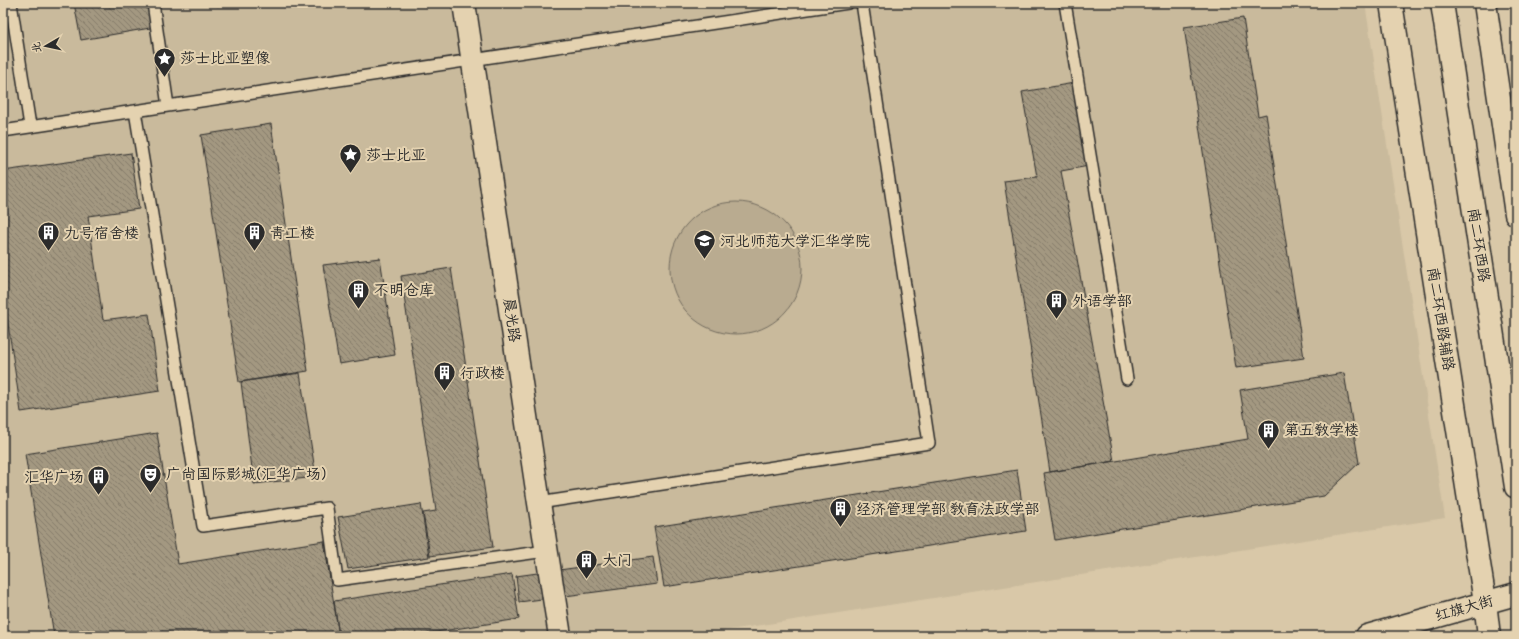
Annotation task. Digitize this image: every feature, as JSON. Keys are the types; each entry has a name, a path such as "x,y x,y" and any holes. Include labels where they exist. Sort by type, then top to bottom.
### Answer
{"main road":[{"name":"晨光路","path":"464,3 560,636"},
{"name":"南二环西路辅路","path":"1391,3 1490,636"},
{"name":"南二环西路","path":"1442,3 1516,487"},
{"path":"1485,3 1516,214"},
{"name":"红旗大街","path":"1367,636 1516,594"}],"lane":[{"path":"11,3 30,126"},
{"path":"153,3 168,106"},
{"path":"3,131 848,3"},
{"path":"539,503 929,443 862,3"},
{"path":"1065,3 1128,379"},
{"path":"136,110 203,526 327,508 337,580 546,551"}],"shaded area":[{"name":"河北师范大学汇华学院","path":"3,3 1365,3 1445,518 691,636 3,636"},
{"path":"736,202 761,207 778,217 787,226 797,243 802,268 797,293 787,310 778,319 761,329 736,334 711,329 694,319 685,310 675,293 670,268 675,243 685,226 694,217 711,207"}],"building":[{"path":"74,3 152,3 156,27 81,40"},
{"path":"217,3 240,3 217,6"},
{"path":"1243,18 1258,116 1266,114 1304,358 1236,368 1184,27"},
{"name":"外语学部","path":"1074,83 1089,166 1061,171 1114,461 1050,472 1004,181 1037,177 1022,92"},
{"name":"青工楼","path":"271,124 308,371 239,382 201,135"},
{"name":"九号宿舍楼","path":"131,153 139,209 88,216 103,320 149,314 160,391 21,412 3,290 3,171"},
{"name":"不明仓库","path":"380,258 395,355 339,364 323,265"},
{"name":"行政楼","path":"451,268 493,547 430,556 423,513 436,511 401,276"},
{"path":"300,373 316,477 254,484 241,382"},
{"name":"第五教学楼","path":"1344,373 1359,463 1324,496 1055,540 1044,473 1248,439 1240,390"},
{"name":"汇华广场","path":"157,433 178,564 324,541 339,636 54,636 25,454"},
{"name":"经济管理学部 教育法政学部","path":"1017,470 1026,531 664,587 654,527"},
{"path":"421,504 429,557 348,569 338,517"},
{"name":"大门","path":"653,557 657,584 519,602 516,576"},
{"path":"512,574 519,619 410,636 339,636 334,601"}],"place":[{"name":"莎士比亚塑像","path":"164,78"},
{"name":"莎士比亚","path":"351,174"},
{"name":"九号宿舍楼","path":"48,252"},
{"name":"青工楼","path":"254,252"},
{"name":"河北师范大学汇华学院","path":"704,260"},
{"name":"不明仓库","path":"359,310"},
{"name":"外语学部","path":"1057,320"},
{"name":"行政楼","path":"444,392"},
{"name":"第五教学楼","path":"1269,450"},
{"name":"广尚国际影城(汇华广场)","path":"150,494"},
{"name":"汇华广场","path":"99,496"},
{"name":"经济管理学部 教育法政学部","path":"840,528"},
{"name":"大门","path":"586,580"}]}
